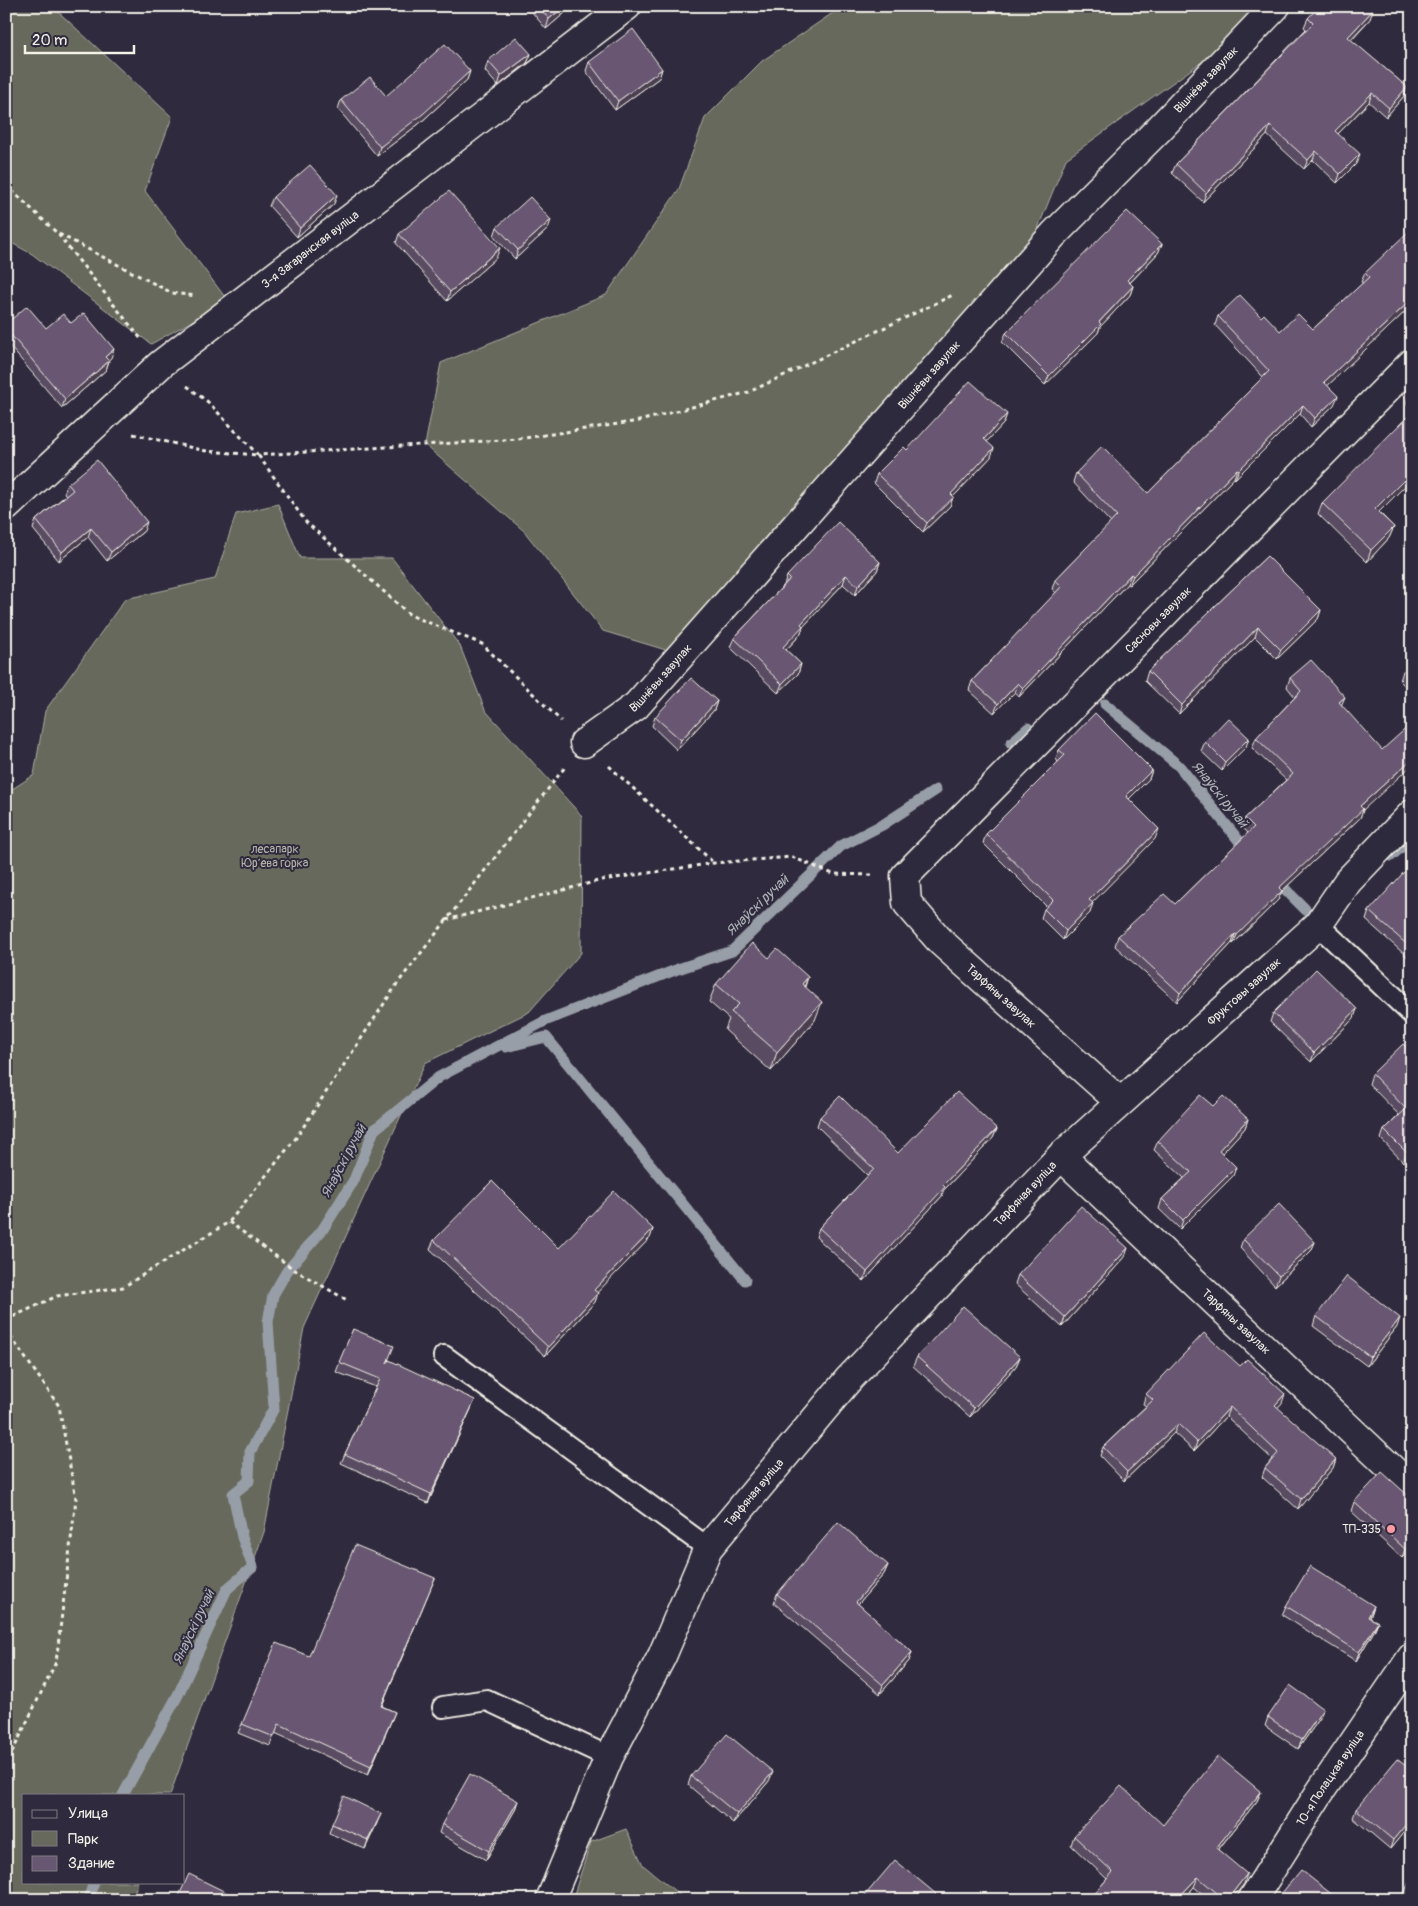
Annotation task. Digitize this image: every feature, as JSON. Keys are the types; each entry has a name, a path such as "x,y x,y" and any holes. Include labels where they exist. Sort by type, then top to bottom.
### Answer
{"street":[{"name":"3-я Загаранская вуліца","path":"6,507 161,364 627,6"},
{"name":"Вішнёвы завулак","path":"584,743 636,706 1054,234 1158,130 1276,6"},
{"name":"Сасновы завулак","path":"905,876 1412,363"},
{"name":"Фруктовы завулак","path":"1061,1156 1318,925 1348,881 1412,814"},
{"name":"Тарфяны завулак","path":"905,876 907,903 941,942 1120,1102"},
{"name":"Тарфяны завулак","path":"1061,1156 1412,1488"},
{"name":"Тарфяная вуліца","path":"550,1900 609,1757 662,1656 708,1548 848,1380 1061,1156"},
{"name":"10-я Полацкая вуліца","path":"1252,1900 1320,1792 1412,1657"}],"lane":[{"path":"1318,925 1412,1014"},
{"path":"444,1356 708,1548"},
{"path":"443,1707 487,1700 609,1757"}],"path":[{"path":"6,185 57,233 161,364 208,402 258,455 306,522 410,615 482,644 584,743 714,863"},
{"path":"57,233 172,293 243,301"},
{"path":"96,425 206,451 258,455 518,440 639,421 749,392 946,299 963,289"},
{"path":"6,1320 57,1296 123,1287 229,1222 296,1138 397,984 584,743"},
{"path":"446,920 602,880 714,863 792,857 833,874 905,876"},
{"path":"229,1222 294,1270 347,1300"},
{"path":"6,1330 59,1406 76,1499 56,1662 6,1765"}],"green space":[{"path":"6,6 52,6 172,117 145,191 228,301 151,344 32,254 6,240"},
{"path":"843,6 1260,6 1217,51 1066,159 1023,265 666,650 603,631 524,531 425,445 441,363 606,295 679,189 705,118 762,61"},
{"name":"лесапарк Юрʼева горка","path":"278,504 300,558 392,558 460,646 485,710 582,816 581,953 529,1012 425,1063 304,1328 264,1532 170,1794 22,1794 22,1884 137,1884 132,1900 6,1900 6,793 34,775 45,711 125,599 215,579 236,514"},
{"path":"626,1829 643,1865 686,1900 572,1900 591,1842"}],"building":[{"path":"538,6 565,6 549,19"},
{"path":"1319,6 1369,6 1373,10 1348,37 1407,87 1389,108 1372,93 1335,131 1360,154 1340,174 1316,151 1308,160 1270,126 1206,193 1176,164 1313,23 1308,18"},
{"path":"633,29 662,69 618,101 589,62"},
{"path":"516,37 531,54 501,76 488,61"},
{"path":"445,44 470,71 423,114 380,147 341,100 370,77 386,96"},
{"path":"310,165 337,195 300,228 273,197"},
{"path":"449,191 500,248 450,292 399,234"},
{"path":"530,197 551,220 518,250 497,227"},
{"path":"1127,211 1162,244 1127,280 1133,286 1099,322 1101,324 1049,376 1006,333"},
{"path":"1412,228 1412,299 1324,382 1338,396 1315,418 1303,405 1239,470 1237,469 1133,576 1131,574 1023,688 1018,683 998,704 972,681 1062,586 1055,580 1117,516 1076,473 1102,446 1148,493 1269,371 1218,316 1240,295 1261,317 1264,314 1280,331 1298,314 1313,329 1369,277 1365,273"},
{"path":"27,306 46,328 63,314 71,323 84,313 114,349 105,357 109,361 65,399 6,329 6,324"},
{"path":"970,381 1007,414 984,439 994,448 951,494 954,497 927,523 877,474 904,447 907,450"},
{"path":"1412,412 1412,472 1375,509 1394,527 1371,550 1322,503"},
{"path":"97,460 147,522 111,552 91,528 62,552 36,520 73,490 68,484"},
{"path":"838,522 880,562 858,586 846,575 801,624 803,626 783,647 801,664 782,684 734,638 790,579 787,576"},
{"path":"1267,556 1321,610 1281,650 1258,627 1182,705 1148,671"},
{"path":"1311,660 1345,697 1339,702 1382,750 1412,723 1412,759 1360,806 1363,809 1279,888 1282,891 1237,935 1235,934 1180,993 1118,936 1164,894 1175,904 1254,827 1245,818 1293,774 1256,738 1301,691 1290,678"},
{"path":"1412,663 1412,681 1403,671"},
{"path":"691,678 717,701 681,740 655,717"},
{"path":"1095,713 1152,770 1126,796 1159,829 1089,900 1093,903 1066,931 1044,909 1053,900 986,834 1065,755 1059,750"},
{"path":"1228,718 1249,738 1225,762 1205,742"},
{"path":"1412,870 1412,949 1369,911 1404,872 1407,875"},
{"path":"752,943 769,958 777,949 808,977 802,984 822,1002 777,1052 731,1012 739,1004 716,984"},
{"path":"1316,969 1357,1009 1314,1053 1273,1013"},
{"path":"1403,1044 1412,1053 1412,1148 1407,1153 1384,1130 1406,1109 1372,1074"},
{"path":"957,1092 997,1129 943,1185 945,1187 867,1272 819,1228 874,1169 820,1117 840,1096 898,1153"},
{"path":"1200,1095 1213,1106 1223,1096 1248,1119 1219,1150 1236,1167 1183,1220 1162,1199 1191,1172 1158,1141"},
{"path":"492,1181 559,1248 614,1191 653,1229 594,1290 598,1293 548,1347 434,1240"},
{"path":"1279,1204 1315,1242 1279,1276 1243,1239"},
{"path":"1081,1206 1128,1248 1065,1317 1018,1275"},
{"path":"1347,1276 1400,1318 1370,1357 1316,1316"},
{"path":"963,1306 1020,1357 974,1408 917,1357"},
{"path":"353,1329 394,1346 387,1363 389,1360 475,1400 431,1494 345,1454 380,1379 339,1362"},
{"path":"1204,1333 1240,1366 1247,1359 1285,1394 1275,1405 1336,1459 1301,1499 1265,1468 1278,1453 1230,1407 1197,1442 1178,1424 1127,1472 1103,1447 1153,1400 1146,1394"},
{"name":"ТП-335","path":"1382,1472 1412,1499 1412,1542 1405,1549 1354,1502"},
{"path":"838,1522 888,1565 856,1602 912,1652 883,1685 777,1594"},
{"path":"355,1545 435,1578 381,1706 395,1712 371,1766 279,1724 274,1737 242,1724 276,1643 309,1656"},
{"path":"1310,1566 1374,1606 1368,1617 1378,1622 1359,1652 1286,1606"},
{"path":"1290,1685 1323,1709 1302,1740 1268,1717"},
{"path":"727,1734 773,1772 737,1814 691,1776"},
{"path":"1218,1756 1261,1792 1216,1848 1247,1874 1227,1900 1198,1877 1176,1900 1089,1900 1113,1872 1074,1836 1121,1786 1163,1825"},
{"path":"1397,1759 1412,1771 1412,1817 1393,1840 1356,1809"},
{"path":"470,1774 518,1801 489,1851 442,1824"},
{"path":"344,1796 381,1814 368,1840 332,1824"},
{"path":"895,1860 936,1894 931,1900 861,1900"},
{"path":"1301,1870 1339,1900 1276,1900"},
{"path":"189,1874 242,1900 177,1900"},
{"path":"1412,1880 1412,1888 1408,1884"}],"waterway":[{"name":"Янаўскі ручай","path":"1105,704 1179,766 1248,852"},
{"path":"1011,743 1028,728"},
{"name":"Янаўскі ручай","path":"124,1794 178,1695 227,1589 253,1567 242,1537 233,1494 249,1481 250,1452 274,1408 268,1322 273,1295 287,1271 323,1229 354,1180 374,1130 439,1077 545,1021 678,969 732,951 841,846 884,824 936,790"},
{"name":"Янаўскі ручай","path":"1391,856 1412,838"},
{"name":"Янаўскі ручай","path":"1275,879 1306,910"},
{"path":"506,1047 546,1037 745,1280"},
{"name":"Янаўскі ручай","path":"88,1900 93,1884"}],"place":[{"name":"ТП-335","path":"1391,1529"}]}
